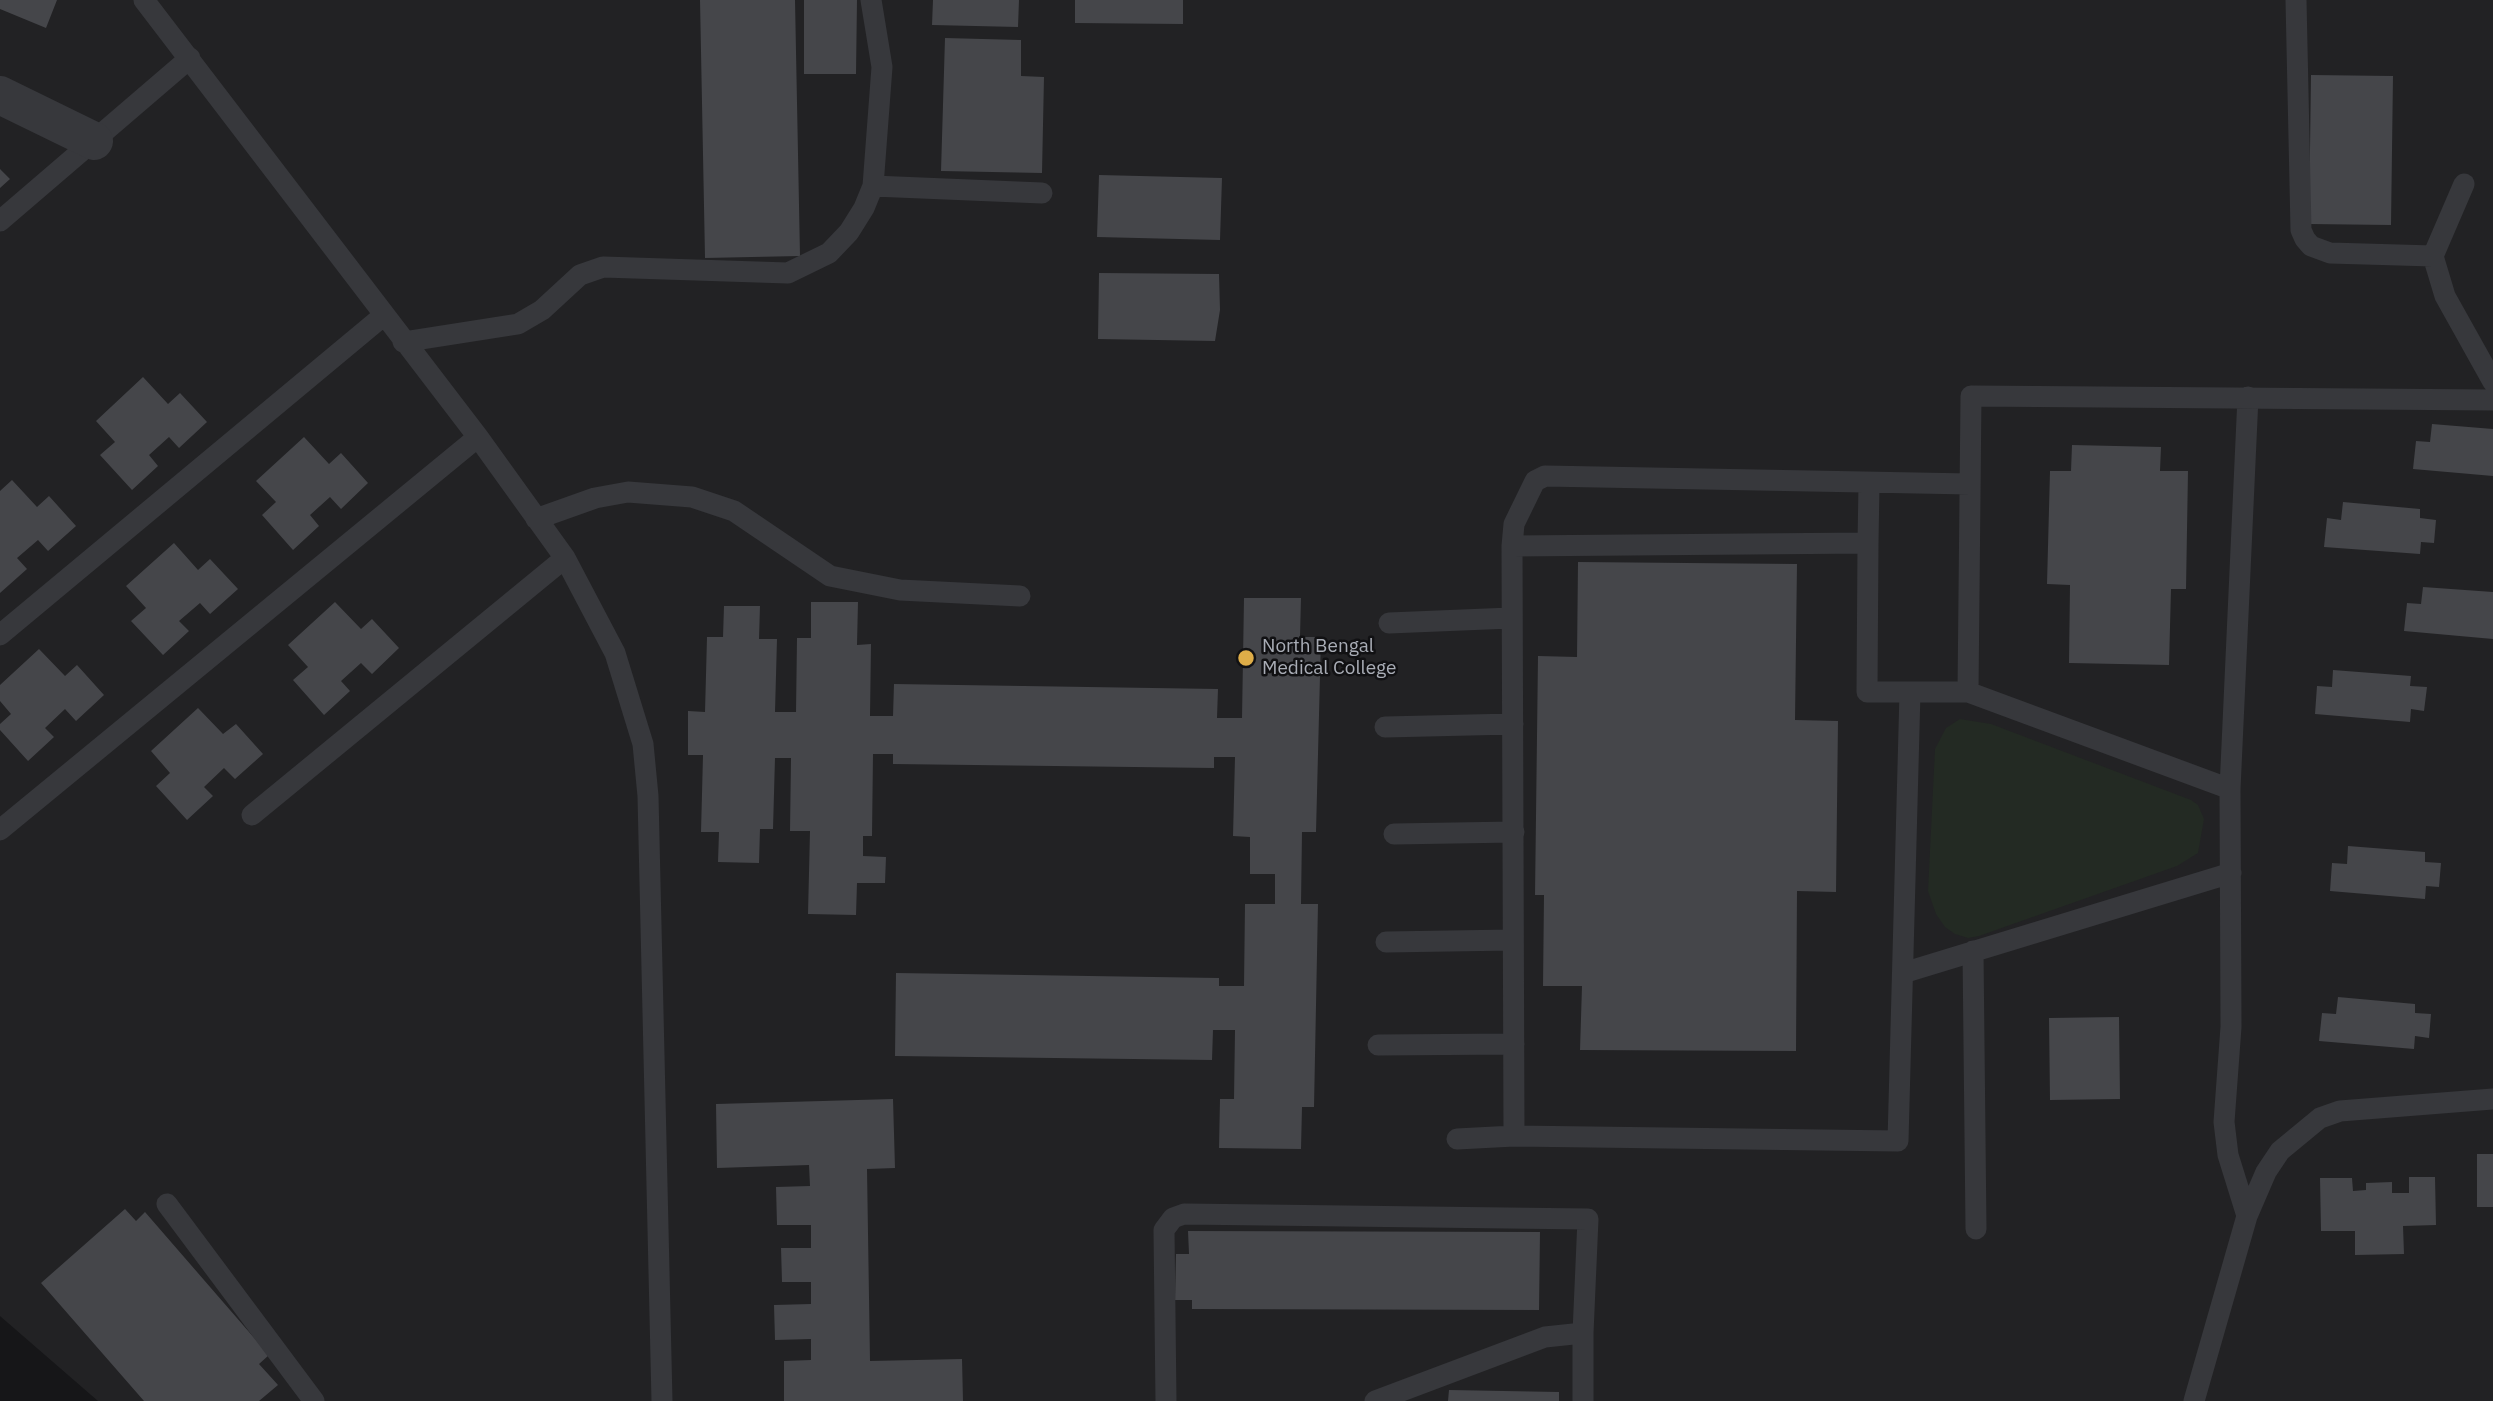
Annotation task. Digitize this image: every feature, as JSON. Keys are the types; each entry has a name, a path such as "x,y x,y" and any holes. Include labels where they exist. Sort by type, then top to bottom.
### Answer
{"street":[{"path":"0,95 94,141"}],"lane":[{"path":"144,0 478,437 565,558 615,653 643,744 652,856 662,1401"},
{"path":"403,342 518,324 542,310 580,275 603,267 788,273 803,268 828,253 849,232 864,208 873,186 882,67 871,0"},
{"path":"2295,0 2301,230 2305,239 2311,246 2330,253 2433,256"},
{"path":"0,221 190,58"},
{"path":"2464,184 2433,256 2445,296 2493,382"},
{"path":"873,186 1042,194"},
{"path":"0,635 383,316"},
{"path":"1968,692 1971,396 2493,400"},
{"path":"2247,1216 2228,1155 2224,1122 2231,1027 2230,789 2248,397"},
{"path":"0,830 478,437"},
{"path":"1514,1136 1514,832 1510,618 1512,545 1514,524 1521,503 1535,481 1545,476 1970,484"},
{"path":"1868,484 1867,692 1968,692 2230,789"},
{"path":"536,519 595,498 628,492 692,497 734,511 830,576 900,590 1020,596"},
{"path":"1512,545 1868,543"},
{"path":"252,815 565,558"},
{"path":"1389,623 1510,618"},
{"path":"1457,1139 1514,1136 1898,1141 1910,692"},
{"path":"1385,727 1513,724"},
{"path":"1394,834 1514,832"},
{"path":"1903,973 2231,873"},
{"path":"1386,942 1513,940"},
{"path":"1973,951 1976,1229"},
{"path":"1378,1045 1514,1044"},
{"path":"2194,1401 2247,1216 2266,1172 2280,1151 2320,1118 2361,1107 2493,1099"},
{"path":"167,1204 314,1401"},
{"path":"1166,1401 1164,1230 1179,1215 1588,1219 1583,1401"},
{"path":"1375,1401 1545,1337 1583,1333"}],"shaded area":[{"name":"North Bengal Medical College","path":"0,0 2493,0 2493,1401 98,1401 0,1316"},
{"path":"1960,719 1991,724 2191,800 2198,805 2204,819 2198,853 2177,866 1979,936 1968,938 1955,934 1945,927 1936,914 1928,891 1935,749 1946,728"}],"building":[{"path":"0,0 57,0 46,28 0,9"},
{"path":"700,0 795,0 800,256 705,258"},
{"path":"804,0 857,0 856,74 804,74"},
{"path":"933,0 1019,0 1018,27 932,25"},
{"path":"1075,0 1183,0 1183,24 1075,23"},
{"path":"945,38 1021,40 1021,76 1044,77 1042,173 941,171"},
{"path":"2311,75 2393,76 2391,225 2309,224"},
{"path":"0,169 10,179 0,188"},
{"path":"1099,175 1222,178 1220,240 1097,237"},
{"path":"1099,273 1219,274 1220,310 1215,341 1098,339"},
{"path":"143,377 168,404 180,393 207,422 179,448 169,437 149,455 158,466 132,490 100,455 115,442 96,421"},
{"path":"2432,424 2493,429 2493,476 2413,469 2416,441 2430,442"},
{"path":"304,437 329,464 341,453 368,483 341,509 330,497 310,515 319,526 293,550 262,515 276,502 256,481"},
{"path":"2072,445 2161,447 2160,471 2188,471 2186,589 2171,589 2169,665 2069,663 2070,585 2047,584 2050,471 2071,471"},
{"path":"12,480 37,507 49,496 76,526 48,551 38,540 17,558 27,569 0,593 0,491"},
{"path":"2343,502 2420,509 2420,518 2436,520 2434,543 2421,542 2420,554 2324,547 2327,518 2341,520"},
{"path":"174,543 198,570 210,559 238,589 210,614 200,603 179,621 189,631 163,655 131,621 146,608 126,586"},
{"path":"1578,562 1797,564 1795,720 1838,721 1836,892 1797,891 1796,1051 1580,1050 1582,986 1543,986 1544,895 1535,895 1538,656 1577,657"},
{"path":"2423,587 2493,592 2493,639 2404,631 2407,603 2421,604"},
{"path":"1244,598 1301,598 1300,637 1321,637 1316,832 1302,832 1301,904 1318,904 1314,1107 1302,1107 1301,1149 1219,1148 1220,1099 1234,1099 1235,1030 1213,1030 1212,1060 895,1056 896,973 1219,978 1219,986 1244,986 1245,904 1275,904 1275,874 1250,874 1250,837 1233,836 1235,757 1214,757 1214,768 893,764 893,754 873,754 872,836 863,836 863,856 886,857 885,883 857,883 856,915 808,914 810,831 790,831 791,758 775,758 773,829 760,829 759,863 718,862 719,832 701,832 703,755 688,755 688,711 705,712 707,637 723,637 724,606 760,606 759,639 777,639 775,712 796,712 797,638 811,638 811,602 858,602 857,645 871,644 870,716 893,716 894,684 1218,689 1217,718 1242,718"},
{"path":"335,602 361,629 372,619 399,648 372,674 361,663 341,681 350,691 324,715 293,680 308,667 288,645"},
{"path":"39,649 65,676 77,665 104,695 76,721 65,709 45,728 54,737 28,761 0,730 0,724 11,714 0,701 0,685"},
{"path":"2333,670 2411,676 2410,686 2427,687 2424,711 2411,709 2410,722 2315,714 2317,686 2332,687"},
{"path":"198,708 223,734 236,724 263,754 235,779 224,768 204,787 213,796 187,820 156,786 170,773 151,751"},
{"path":"2348,846 2425,852 2425,862 2441,863 2439,887 2426,886 2425,899 2330,891 2332,863 2347,864"},
{"path":"2338,997 2415,1004 2415,1013 2431,1014 2429,1038 2415,1036 2414,1049 2319,1041 2322,1013 2336,1014"},
{"path":"2119,1017 2120,1099 2050,1100 2049,1018"},
{"path":"893,1099 895,1168 867,1169 870,1361 962,1359 963,1401 784,1401 784,1361 811,1360 811,1339 775,1340 774,1305 811,1304 811,1282 782,1282 781,1248 811,1248 811,1225 777,1225 776,1187 810,1186 809,1165 717,1168 716,1104"},
{"path":"2477,1154 2493,1154 2493,1207 2477,1207"},
{"path":"2409,1177 2435,1177 2436,1225 2403,1226 2404,1254 2355,1255 2355,1231 2321,1231 2320,1178 2352,1178 2353,1191 2366,1190 2366,1183 2392,1182 2392,1193 2409,1193"},
{"path":"125,1209 136,1221 145,1212 269,1355 259,1364 278,1385 259,1401 144,1401 41,1283"},
{"path":"1188,1231 1540,1232 1539,1310 1192,1309 1192,1300 1175,1300 1176,1254 1189,1254"},
{"path":"1449,1390 1559,1392 1559,1401 1448,1401"}],"place":[{"name":"North Bengal Medical College","path":"1246,658"}]}
